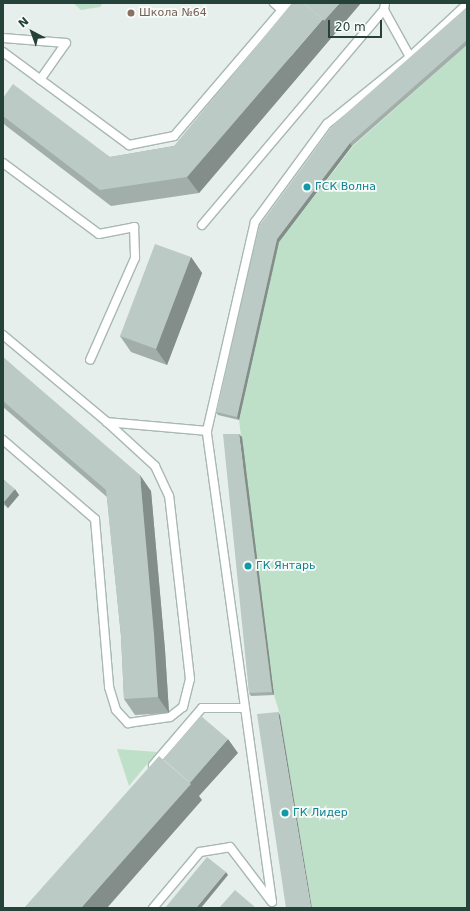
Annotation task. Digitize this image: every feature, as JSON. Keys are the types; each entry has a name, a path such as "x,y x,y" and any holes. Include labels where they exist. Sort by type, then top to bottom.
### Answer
{"lane":[{"path":"3,52 129,145 174,136 285,6 274,3"},
{"path":"153,908 200,852 230,847 272,902 244,708 207,431 255,222 327,124 410,57 467,4"},
{"path":"202,225 385,6 410,57"},
{"path":"3,38 66,44 40,80"},
{"path":"3,163 99,234 134,227 135,258 90,360"},
{"path":"3,335 107,422 155,466 169,496 190,679 184,707 170,717 128,722 116,710 109,687 95,519 3,440"},
{"path":"107,422 207,431"},
{"path":"149,769 202,708 244,708"}],"green space":[{"path":"73,3 103,3 100,7 81,10"},
{"path":"467,45 467,908 312,908 280,715 274,695 239,420 279,242 353,146"},
{"path":"117,749 157,752 129,786"}],"building":[{"path":"292,3 303,3 323,19 187,177 100,190 3,116 3,98 13,84 110,157 174,146"},
{"path":"303,3 340,3 324,21"},
{"name":"ГСК Волна","path":"467,7 467,40 350,143 277,239 237,417 216,412 260,225 334,124"},
{"path":"155,244 191,257 156,349 120,336"},
{"path":"3,357 140,475 158,697 124,699 121,636 106,490 3,401"},
{"name":"ГК Янтарь","path":"223,434 239,434 272,692 249,693"},
{"path":"3,479 15,489 4,502 3,502"},
{"name":"ГК Лидер","path":"278,712 311,908 286,908 257,714"},
{"path":"201,716 228,739 190,783 163,759"},
{"path":"159,756 191,784 81,908 24,908"},
{"path":"207,857 226,872 196,908 165,908"},
{"path":"235,890 256,908 219,908"}],"place":[{"name":"Школа №64","path":"131,13"},
{"name":"ГСК Волна","path":"307,187"},
{"name":"ГК Янтарь","path":"248,566"},
{"name":"ГК Лидер","path":"285,813"}]}
